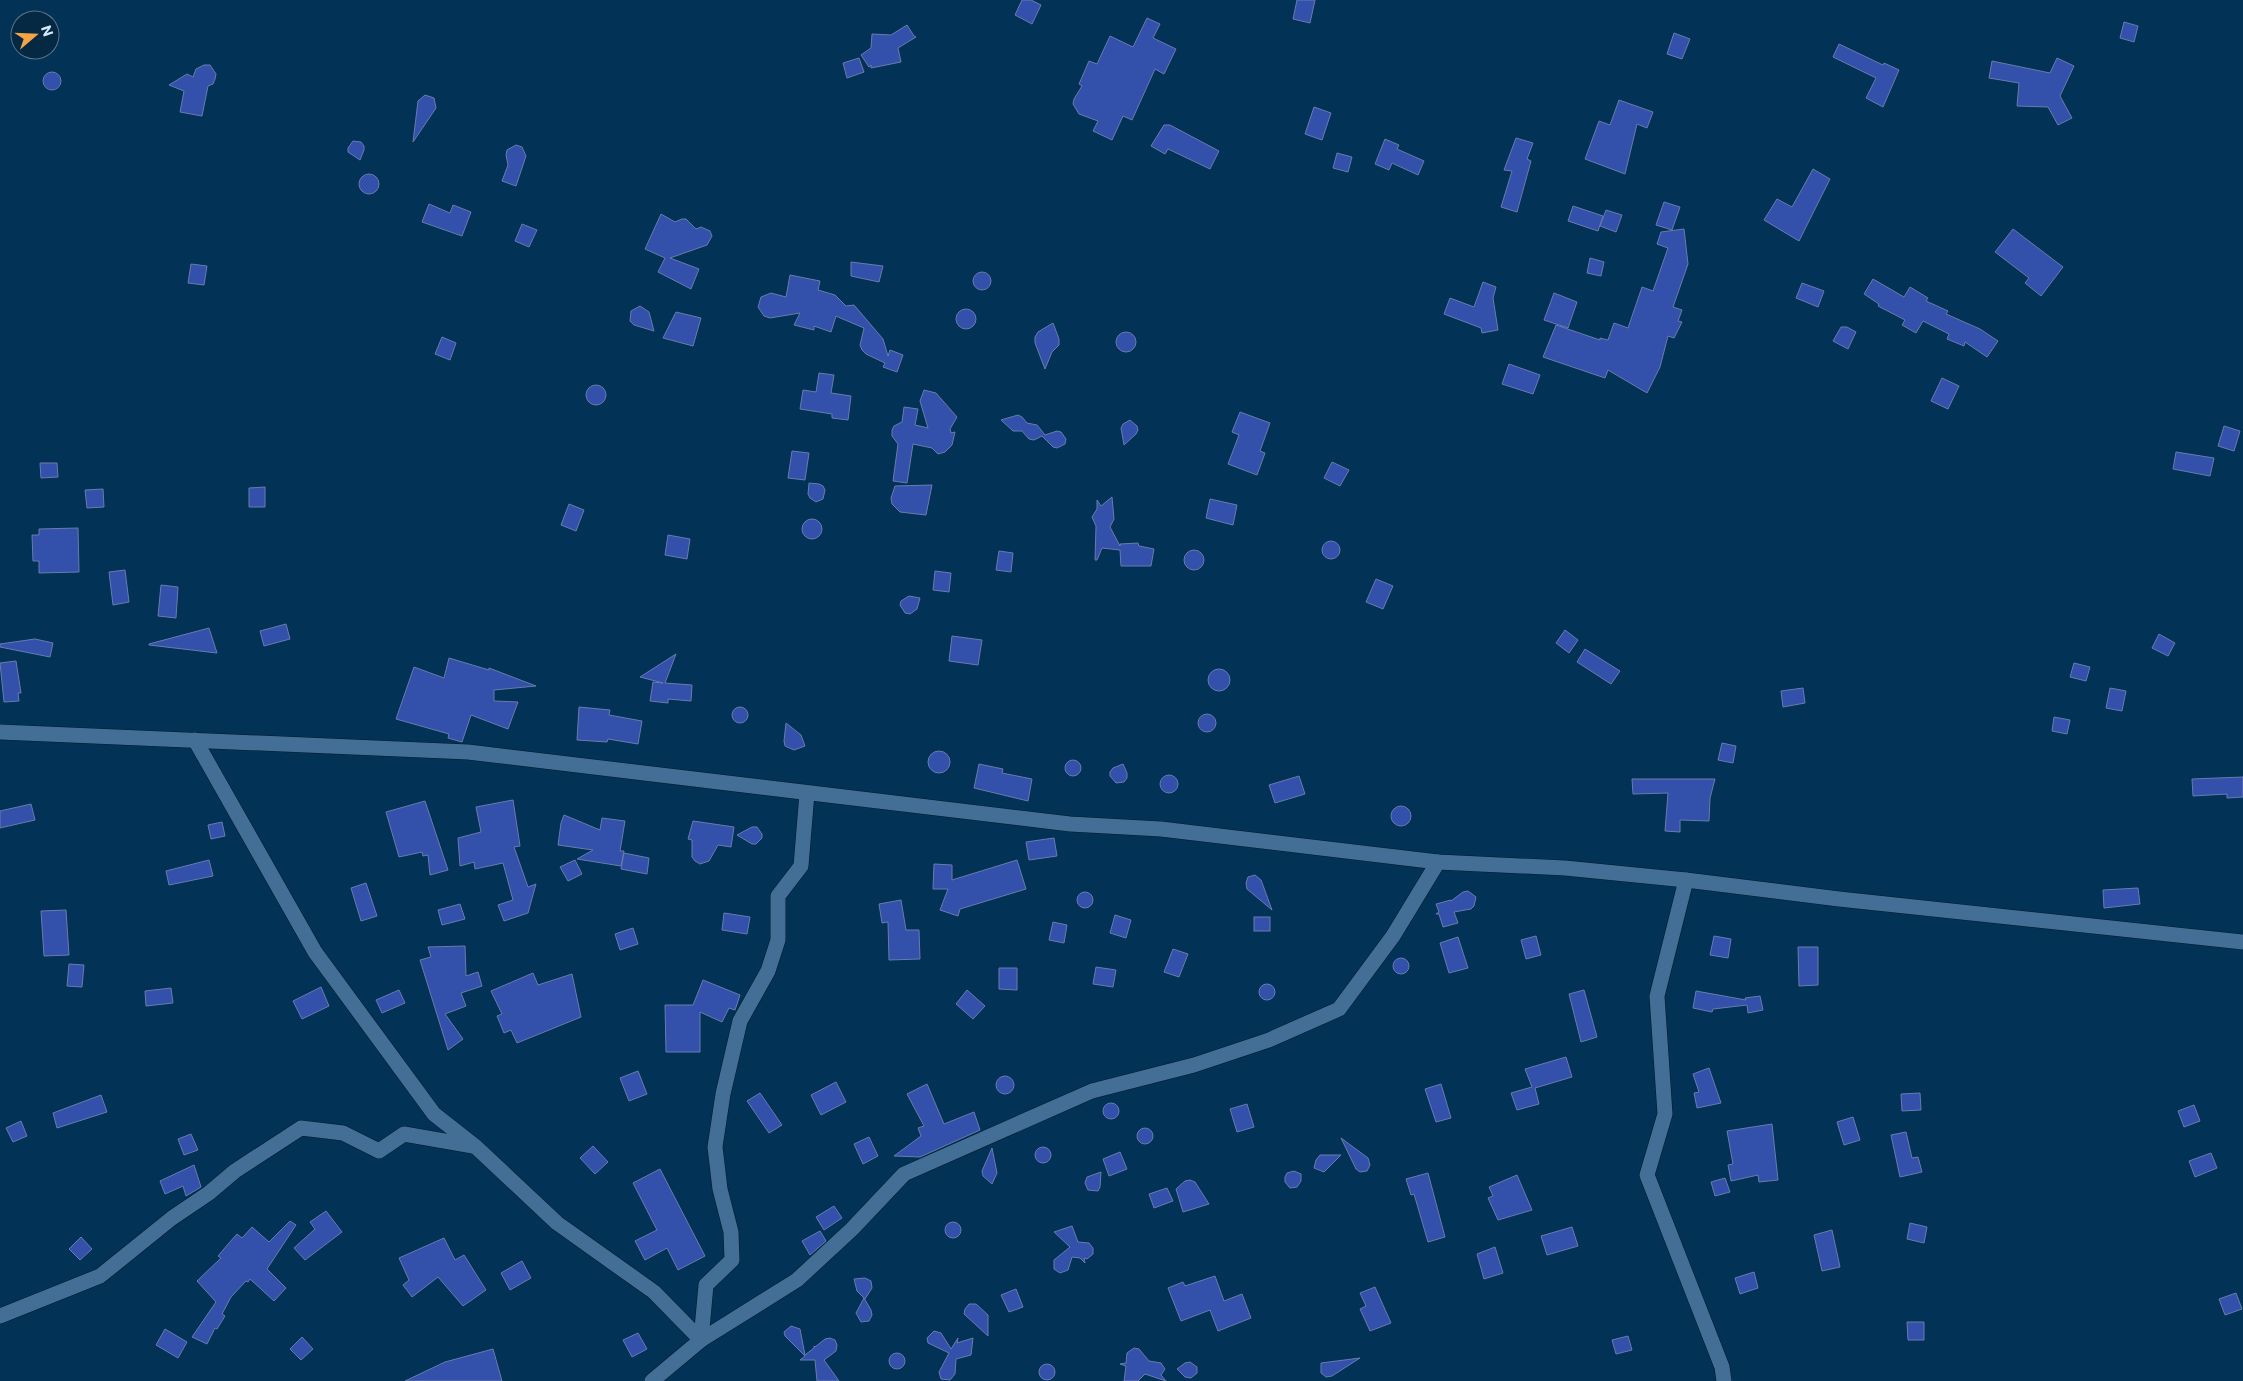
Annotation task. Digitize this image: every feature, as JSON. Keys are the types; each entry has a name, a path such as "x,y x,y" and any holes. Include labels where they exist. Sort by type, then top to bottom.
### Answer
{"street":[{"path":"0,732 468,752 1070,824 1161,829 1438,862 1565,868 1686,880 1839,899 2243,942"},
{"path":"195,740 316,952 434,1114 476,1147 556,1223 654,1292 701,1340"},
{"path":"701,1340 706,1285 732,1260 731,1232 720,1189 715,1147 723,1094 740,1021 768,971 778,940 778,896 801,866 807,792"},
{"path":"652,1381 701,1340 796,1280 852,1230 904,1174 1092,1091 1194,1065 1259,1043 1339,1009 1393,936 1438,862"},
{"path":"1686,880 1657,996 1665,1114 1647,1175 1722,1368 1724,1381"},
{"path":"0,1316 100,1276 172,1218 210,1193 235,1171 301,1128 343,1133 379,1151 404,1134 476,1147"}],"building":[{"path":"1022,0 1031,0 1041,5 1032,24 1015,15"},
{"path":"1297,0 1315,0 1310,23 1293,19"},
{"path":"1147,18 1160,24 1153,38 1176,49 1164,74 1155,69 1132,120 1123,116 1112,140 1093,131 1098,121 1079,114 1073,104 1074,99 1082,86 1079,84 1089,61 1097,64 1110,36 1133,47"},
{"path":"2124,22 2138,26 2134,42 2120,38"},
{"path":"907,25 916,37 898,48 901,62 871,68 871,65 869,67 861,55 871,48 872,34 891,35"},
{"path":"1674,33 1690,39 1682,59 1667,54"},
{"path":"1839,44 1883,65 1884,63 1899,70 1883,107 1866,98 1876,78 1833,57"},
{"path":"859,58 864,72 847,78 843,63"},
{"path":"2057,58 2074,66 2060,96 2072,118 2058,125 2048,107 2017,106 2019,83 1989,78 1992,61 2050,73"},
{"path":"204,65 210,65 216,74 213,84 208,86 202,116 180,112 184,91 169,85 187,74 193,77 196,69"},
{"path":"48,72 56,72 61,77 59,88 48,90 43,85 43,77"},
{"path":"425,95 434,98 436,108 413,142 418,101"},
{"path":"1619,100 1653,112 1647,128 1637,124 1625,174 1585,159 1599,121 1610,125"},
{"path":"1314,107 1331,113 1322,140 1305,134"},
{"path":"1164,125 1170,125 1219,151 1210,169 1168,149 1165,154 1151,146"},
{"path":"1516,138 1533,143 1527,159 1531,161 1517,212 1501,207 1512,171 1504,170"},
{"path":"1385,139 1399,145 1397,149 1424,161 1418,175 1392,163 1389,170 1375,164"},
{"path":"353,141 361,142 364,146 360,160 348,152 348,148"},
{"path":"516,145 522,147 526,156 516,186 502,181 508,165 507,150"},
{"path":"1337,153 1352,157 1348,172 1333,168"},
{"path":"1813,169 1830,179 1799,241 1764,220 1777,199 1792,207"},
{"path":"369,174 376,177 379,184 376,191 369,194 362,191 359,184 362,177"},
{"path":"1664,202 1680,207 1672,230 1656,225"},
{"path":"429,204 450,213 453,205 471,212 462,236 422,222"},
{"path":"1573,206 1603,216 1598,231 1568,221"},
{"path":"1606,210 1622,215 1616,232 1600,226"},
{"path":"661,214 675,222 686,219 696,229 701,227 710,231 712,236 707,245 670,258 699,269 691,289 658,272 665,258 645,249"},
{"path":"522,224 537,230 529,247 515,241"},
{"path":"1684,229 1688,264 1673,307 1682,310 1678,321 1682,322 1674,338 1668,336 1660,367 1647,393 1608,370 1605,378 1543,357 1556,325 1600,340 1600,338 1608,340 1614,323 1628,328 1642,287 1653,291 1668,248 1657,244 1661,232"},
{"path":"2013,229 2063,267 2041,296 2025,283 2029,278 1995,252"},
{"path":"1590,258 1604,262 1601,276 1587,273"},
{"path":"851,262 883,266 879,282 851,276"},
{"path":"191,264 207,266 204,285 188,283"},
{"path":"982,272 988,275 991,281 988,287 982,290 976,287 973,281 976,275"},
{"path":"790,275 820,281 818,290 835,295 846,306 854,305 883,339 888,356 890,350 903,355 897,372 883,367 885,363 866,354 862,350 860,345 864,328 836,316 831,332 814,326 814,330 794,325 800,313 770,318 764,316 758,307 761,297 771,293 786,297"},
{"path":"1873,279 1904,297 1910,287 1928,298 1926,301 1948,311 1946,314 1980,329 1998,341 1987,357 1965,342 1964,346 1947,339 1949,334 1923,321 1916,333 1902,325 1905,320 1878,306 1879,304 1864,294"},
{"path":"1483,282 1496,287 1493,298 1498,330 1482,333 1481,328 1444,314 1450,298 1474,307"},
{"path":"1802,283 1824,291 1818,307 1796,298"},
{"path":"1554,293 1577,302 1568,328 1544,320"},
{"path":"640,306 649,312 654,331 634,325 630,321 631,311"},
{"path":"966,309 973,312 976,319 973,326 966,329 959,326 956,319 959,312"},
{"path":"676,312 701,318 693,346 663,338"},
{"path":"1053,323 1059,339 1059,345 1052,352 1045,369 1035,343 1035,337 1038,332"},
{"path":"1841,327 1847,327 1856,332 1848,349 1833,341"},
{"path":"1126,332 1133,335 1136,342 1133,349 1126,352 1119,349 1116,342 1119,335"},
{"path":"442,337 456,343 450,360 435,354"},
{"path":"1509,364 1540,375 1533,394 1502,384"},
{"path":"819,373 834,375 831,393 851,396 848,420 832,418 832,414 800,409 803,390 816,392"},
{"path":"1942,378 1959,386 1948,409 1931,401"},
{"path":"596,385 603,388 606,395 603,402 596,405 589,402 586,395 589,388"},
{"path":"924,390 936,393 957,417 950,429 951,433 955,432 952,445 945,452 938,454 932,448 913,444 907,483 893,481 898,444 892,436 892,430 894,426 902,422 904,407 918,409 915,425 928,428 920,401"},
{"path":"1240,412 1270,423 1260,451 1265,453 1257,475 1228,464 1239,435 1232,432"},
{"path":"1018,415 1027,423 1037,425 1045,435 1057,431 1061,432 1066,439 1065,444 1057,448 1053,447 1042,436 1034,440 1029,439 1022,431 1013,431 1001,420"},
{"path":"1130,420 1137,426 1138,430 1124,445 1121,428 1123,424"},
{"path":"2224,426 2240,431 2234,451 2218,446"},
{"path":"792,451 809,453 805,480 788,478"},
{"path":"2176,452 2214,458 2210,476 2173,469"},
{"path":"1332,462 1349,470 1340,486 1324,478"},
{"path":"40,463 57,463 58,477 41,478"},
{"path":"809,483 823,486 825,490 823,499 816,502 810,498 808,494"},
{"path":"932,485 926,515 900,512 892,504 891,498 895,486"},
{"path":"265,487 265,507 249,507 249,488"},
{"path":"103,489 104,507 87,508 85,490"},
{"path":"1112,497 1114,519 1110,527 1120,546 1120,544 1138,543 1139,546 1154,549 1151,566 1121,566 1120,550 1102,548 1097,560 1095,560 1096,526 1092,517 1097,509 1097,500 1101,506"},
{"path":"1210,499 1237,505 1233,525 1206,518"},
{"path":"569,504 584,510 576,531 561,525"},
{"path":"812,519 819,522 822,529 819,536 812,539 805,536 802,529 805,522"},
{"path":"78,528 79,572 39,573 39,561 33,561 32,535 39,535 39,529"},
{"path":"668,535 690,539 687,559 665,555"},
{"path":"1331,541 1337,544 1340,550 1337,556 1331,559 1325,556 1322,550 1325,544"},
{"path":"1190,550 1198,550 1204,556 1204,564 1198,570 1190,570 1184,564 1184,556"},
{"path":"999,551 1013,553 1011,572 996,570"},
{"path":"125,570 129,602 113,605 109,572"},
{"path":"935,571 951,573 949,592 933,590"},
{"path":"1376,579 1393,586 1383,609 1366,602"},
{"path":"161,585 178,587 176,618 158,616"},
{"path":"909,596 920,598 917,609 910,614 905,613 900,605 901,601"},
{"path":"286,624 290,639 264,646 260,631"},
{"path":"209,628 217,653 149,645 149,644"},
{"path":"1565,630 1578,640 1569,653 1556,643"},
{"path":"2159,634 2175,643 2168,656 2152,648"},
{"path":"952,636 982,640 978,665 949,661"},
{"path":"35,639 53,643 50,657 0,647 0,644"},
{"path":"1585,649 1620,671 1611,684 1577,662"},
{"path":"676,654 665,683 692,685 691,701 668,699 668,703 650,701 653,682 663,683 640,677"},
{"path":"449,658 489,670 489,668 536,686 494,690 494,701 518,702 508,729 471,715 462,742 448,738 449,734 396,719 414,667 444,678"},
{"path":"16,661 21,693 18,693 19,701 4,702 0,663"},
{"path":"2074,663 2090,667 2086,681 2070,677"},
{"path":"1219,669 1227,672 1230,680 1227,688 1219,691 1211,688 1208,680 1211,672"},
{"path":"1803,688 1805,703 1783,707 1781,691"},
{"path":"2110,688 2126,691 2122,711 2106,708"},
{"path":"579,707 610,710 609,715 642,721 638,744 608,739 607,742 577,740"},
{"path":"737,707 743,707 748,712 746,721 737,723 732,718 732,712"},
{"path":"1207,714 1213,717 1216,723 1213,729 1207,732 1201,729 1198,723 1201,717"},
{"path":"2054,717 2070,720 2067,734 2052,731"},
{"path":"786,723 801,735 805,746 794,750 785,746"},
{"path":"1722,743 1736,746 1733,763 1718,760"},
{"path":"939,751 947,754 950,762 947,770 939,773 931,770 928,762 931,754"},
{"path":"1073,760 1081,768 1073,776 1065,768"},
{"path":"979,764 1003,769 1002,773 1032,779 1028,801 974,788"},
{"path":"1123,764 1127,778 1124,782 1116,783 1110,776 1110,772 1113,768"},
{"path":"1165,775 1173,775 1178,780 1176,791 1165,793 1160,788 1160,780"},
{"path":"1299,776 1305,794 1275,803 1269,785"},
{"path":"2243,777 2243,797 2227,798 2227,794 2193,796 2192,779"},
{"path":"1632,779 1715,779 1710,798 1709,821 1680,820 1680,832 1665,831 1668,793 1633,794"},
{"path":"513,800 520,846 514,847 528,887 536,884 528,913 504,921 498,905 513,900 503,863 475,869 474,862 460,866 458,838 481,832 476,807"},
{"path":"425,801 448,870 430,875 428,855 423,856 422,852 399,857 386,812"},
{"path":"31,804 35,820 0,828 0,811"},
{"path":"1401,806 1408,809 1411,816 1408,823 1401,826 1394,823 1391,816 1394,809"},
{"path":"564,815 600,830 602,818 625,821 620,851 624,851 621,866 577,859 593,850 558,845"},
{"path":"693,821 734,827 731,847 718,845 709,861 700,864 695,861 692,857 692,840 688,839"},
{"path":"222,822 225,836 211,839 208,825"},
{"path":"752,827 757,827 762,834 762,838 756,844 752,844 737,835"},
{"path":"1054,838 1057,856 1029,860 1026,842"},
{"path":"624,853 649,858 647,874 621,869"},
{"path":"209,860 213,876 169,885 166,871"},
{"path":"575,860 582,874 568,881 560,867"},
{"path":"1017,860 1026,889 960,909 958,916 940,910 948,889 933,889 934,864 952,865 952,880"},
{"path":"1255,875 1261,880 1272,910 1247,889 1248,877"},
{"path":"366,883 377,916 361,921 351,888"},
{"path":"2138,888 2140,904 2104,908 2103,890"},
{"path":"1468,891 1476,897 1474,906 1471,909 1454,912 1458,923 1443,927 1439,914 1436,914 1439,912 1436,904 1451,901 1463,892"},
{"path":"1082,892 1088,892 1093,897 1091,906 1082,908 1077,903 1077,897"},
{"path":"901,900 906,930 919,930 920,959 889,960 888,922 882,923 879,904"},
{"path":"460,904 465,919 442,925 438,910"},
{"path":"66,910 69,955 44,956 41,911"},
{"path":"724,913 750,917 747,934 722,930"},
{"path":"1115,915 1131,920 1126,938 1110,933"},
{"path":"1254,917 1270,917 1270,931 1254,931"},
{"path":"1053,922 1067,925 1064,943 1049,940"},
{"path":"633,928 638,944 620,950 615,934"},
{"path":"1536,936 1541,955 1526,959 1521,940"},
{"path":"1714,936 1731,939 1728,958 1710,955"},
{"path":"1458,937 1468,968 1449,973 1440,943"},
{"path":"465,946 466,976 478,972 482,986 461,993 466,1006 445,1014 463,1039 448,1050 420,960 431,957 428,947"},
{"path":"1798,947 1818,947 1818,985 1799,986"},
{"path":"1173,949 1188,954 1179,977 1164,972"},
{"path":"1401,958 1407,960 1409,966 1407,972 1401,974 1395,972 1393,966 1395,960"},
{"path":"69,964 84,965 82,987 67,986"},
{"path":"1096,967 1116,970 1113,987 1093,984"},
{"path":"999,968 1017,968 1017,990 999,989"},
{"path":"533,973 538,985 572,974 581,1017 517,1043 511,1030 504,1033 497,1016 502,1014 491,991"},
{"path":"703,980 740,995 735,1010 729,1008 722,1022 700,1012 700,1052 666,1052 665,1005 693,1005"},
{"path":"1267,984 1275,992 1267,1000 1259,992"},
{"path":"321,987 329,1006 302,1019 293,1001"},
{"path":"171,988 173,1003 146,1006 145,991"},
{"path":"399,990 405,1003 382,1013 376,1000"},
{"path":"967,990 985,1006 973,1019 956,1004"},
{"path":"1584,990 1597,1037 1581,1042 1569,994"},
{"path":"1696,991 1746,1000 1745,998 1760,996 1763,1010 1748,1013 1747,1005 1713,1009 1712,1012 1693,1008"},
{"path":"1566,1057 1572,1077 1535,1088 1539,1104 1517,1110 1511,1093 1532,1087 1525,1069"},
{"path":"1709,1068 1721,1103 1697,1108 1694,1093 1699,1092 1693,1074"},
{"path":"638,1071 647,1094 629,1101 620,1078"},
{"path":"1005,1076 1011,1079 1014,1085 1011,1091 1005,1094 999,1091 996,1085 999,1079"},
{"path":"836,1082 846,1102 821,1115 811,1095"},
{"path":"927,1084 944,1124 974,1112 980,1130 920,1157 894,1156 921,1136 918,1128 924,1126 907,1094"},
{"path":"1441,1084 1451,1118 1436,1122 1425,1089"},
{"path":"760,1093 782,1125 769,1133 747,1101"},
{"path":"1920,1093 1921,1110 1902,1111 1901,1094"},
{"path":"101,1095 107,1112 57,1128 53,1113"},
{"path":"1108,1103 1114,1103 1119,1108 1117,1117 1108,1119 1103,1114 1103,1108"},
{"path":"1247,1104 1254,1127 1237,1132 1230,1109"},
{"path":"2194,1105 2200,1121 2184,1127 2178,1111"},
{"path":"1853,1117 1860,1140 1844,1145 1837,1122"},
{"path":"21,1121 27,1136 13,1142 6,1128"},
{"path":"1772,1124 1778,1180 1759,1182 1758,1175 1731,1181 1728,1165 1733,1164 1727,1131"},
{"path":"1142,1128 1148,1128 1153,1133 1151,1142 1142,1144 1137,1139 1137,1133"},
{"path":"1906,1132 1912,1158 1918,1157 1922,1172 1900,1177 1891,1135"},
{"path":"191,1134 198,1150 184,1155 178,1139"},
{"path":"869,1137 878,1156 863,1164 854,1144"},
{"path":"1341,1138 1368,1158 1370,1165 1367,1171 1360,1172 1356,1169"},
{"path":"593,1146 608,1162 595,1174 580,1158"},
{"path":"1040,1147 1046,1147 1051,1152 1049,1161 1040,1163 1035,1158 1035,1152"},
{"path":"992,1148 997,1173 992,1184 983,1176 982,1171"},
{"path":"1120,1152 1127,1169 1109,1176 1103,1159"},
{"path":"2211,1153 2217,1168 2195,1177 2189,1161"},
{"path":"1320,1155 1341,1155 1324,1172 1314,1168 1316,1160"},
{"path":"194,1165 201,1187 186,1196 183,1186 165,1194 160,1181"},
{"path":"660,1169 705,1256 678,1270 667,1248 645,1260 635,1241 657,1230 633,1183"},
{"path":"1294,1171 1301,1174 1301,1181 1297,1187 1290,1188 1285,1182 1285,1177 1287,1173"},
{"path":"1101,1172 1098,1191 1088,1190 1085,1183 1087,1177"},
{"path":"1428,1173 1445,1237 1428,1242 1414,1194 1411,1195 1406,1179"},
{"path":"1517,1175 1532,1210 1498,1220 1488,1198 1493,1196 1489,1187"},
{"path":"1725,1178 1730,1192 1715,1196 1711,1182"},
{"path":"1185,1181 1195,1182 1209,1204 1183,1212 1176,1189"},
{"path":"1167,1188 1173,1201 1154,1208 1149,1194"},
{"path":"834,1206 842,1218 824,1230 816,1217"},
{"path":"326,1211 342,1232 305,1260 294,1248 315,1229 310,1222"},
{"path":"290,1221 296,1225 267,1269 286,1288 274,1301 250,1279 248,1282 246,1281 231,1297 222,1314 225,1316 217,1329 215,1328 207,1344 192,1337 216,1302 197,1281 221,1258 218,1256 237,1234 242,1238 252,1227 269,1242"},
{"path":"950,1222 956,1222 961,1227 959,1236 950,1238 945,1233 945,1227"},
{"path":"1910,1223 1927,1227 1924,1243 1907,1239"},
{"path":"1072,1226 1078,1242 1089,1243 1093,1248 1093,1254 1087,1259 1084,1258 1085,1263 1080,1258 1072,1257 1068,1270 1060,1273 1054,1269 1054,1260 1070,1247 1054,1232"},
{"path":"1572,1227 1578,1246 1547,1255 1541,1236"},
{"path":"1832,1230 1840,1267 1822,1271 1814,1235"},
{"path":"820,1231 826,1241 810,1255 802,1241"},
{"path":"81,1237 92,1249 80,1260 69,1249"},
{"path":"444,1238 455,1260 464,1255 486,1290 463,1306 438,1277 412,1297 403,1285 409,1280 399,1258"},
{"path":"1495,1247 1503,1273 1484,1279 1477,1254"},
{"path":"522,1261 531,1278 510,1290 501,1273"},
{"path":"1754,1272 1758,1288 1740,1294 1735,1278"},
{"path":"1215,1276 1224,1301 1242,1294 1251,1318 1218,1331 1210,1310 1181,1321 1168,1288 1183,1282 1185,1286"},
{"path":"865,1278 871,1281 872,1288 865,1299 857,1291 854,1279"},
{"path":"1375,1287 1391,1323 1370,1331 1360,1309 1366,1306 1360,1293"},
{"path":"1016,1289 1023,1307 1009,1312 1001,1295"},
{"path":"2236,1293 2242,1309 2225,1315 2219,1299"},
{"path":"864,1298 872,1315 869,1321 861,1322 856,1313"},
{"path":"969,1304 976,1304 988,1315 988,1336 964,1314"},
{"path":"1907,1322 1924,1322 1924,1340 1908,1340"},
{"path":"791,1326 800,1329 805,1355 825,1339 835,1340 837,1345 836,1351 824,1360 839,1381 817,1381 815,1360 800,1360 805,1356 785,1336 784,1332"},
{"path":"165,1329 187,1342 178,1358 156,1345"},
{"path":"934,1331 941,1333 951,1349 958,1338 957,1343 973,1338 971,1355 956,1359 955,1374 950,1380 941,1379 939,1372 949,1353 928,1343 927,1338"},
{"path":"638,1333 647,1349 632,1357 623,1340"},
{"path":"1628,1336 1632,1350 1616,1354 1612,1340"},
{"path":"302,1337 313,1349 301,1360 290,1349"},
{"path":"1134,1348 1139,1349 1149,1361 1161,1363 1165,1369 1161,1375 1166,1381 1145,1374 1138,1381 1124,1381 1126,1366 1120,1364 1126,1363 1127,1353"},
{"path":"493,1349 502,1381 405,1381 445,1362"},
{"path":"894,1353 900,1353 905,1358 903,1367 894,1369 889,1364 889,1358"},
{"path":"1360,1358 1332,1376 1326,1377 1321,1373 1321,1363"},
{"path":"1190,1362 1197,1367 1197,1373 1191,1378 1185,1377 1177,1369"},
{"path":"1044,1364 1050,1364 1055,1369 1053,1378 1044,1380 1039,1375 1039,1369"}]}
